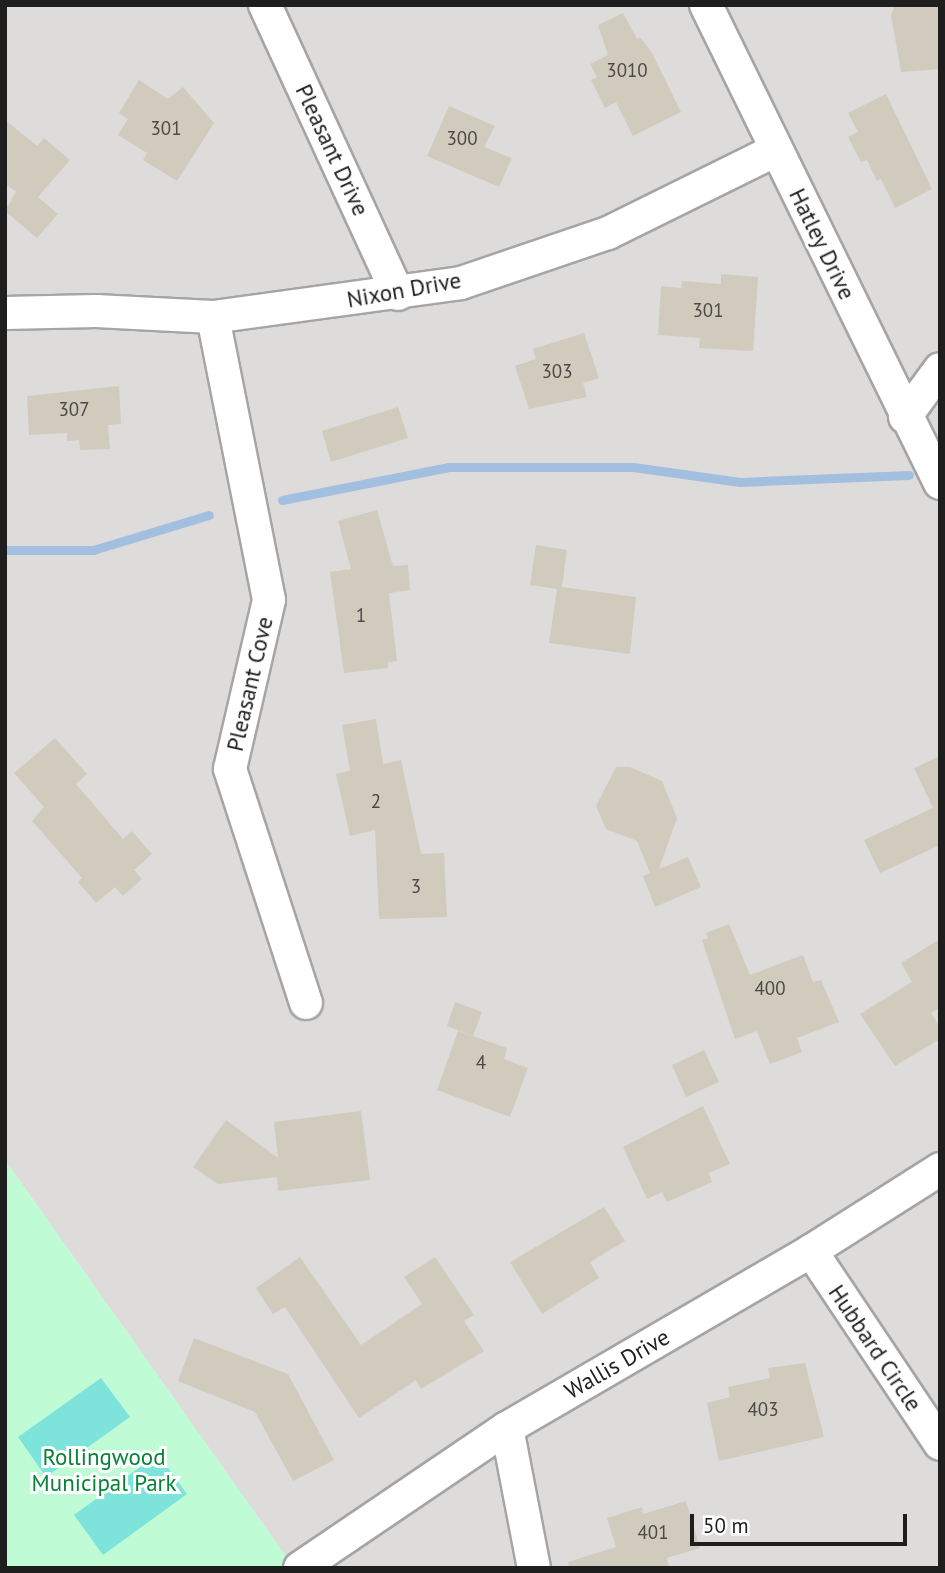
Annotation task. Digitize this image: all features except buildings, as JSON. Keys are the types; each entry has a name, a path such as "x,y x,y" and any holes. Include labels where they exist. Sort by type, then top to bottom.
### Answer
{"street":[{"name":"Pleasant Drive","path":"265,5 398,294"},
{"name":"Hatley Drive","path":"706,5 940,483"},
{"name":"Nixon Drive","path":"5,313 96,311 214,317 398,294 461,283 608,233 776,150"},
{"name":"Pleasant Cove","path":"214,317 269,600 230,769 306,1003"},
{"path":"905,416 940,369"},
{"name":"Wallis Drive","path":"300,1568 507,1428 811,1251 940,1169"},
{"name":"Hubbard Circle","path":"811,1251 940,1444"},
{"path":"507,1428 534,1568"}],"shaded area":[{"path":"5,5 940,5 940,1568 294,1568 5,1160"},
{"path":"101,1378 130,1417 46,1477 18,1437"},
{"path":"158,1454 187,1494 103,1555 74,1515"}],"green space":[{"name":"Rollingwood Municipal Park","path":"5,1160 294,1568 5,1568"}],"waterway":[{"path":"282,500 449,467 633,467 740,482 909,475"},
{"path":"5,550 93,550 209,515"}]}
